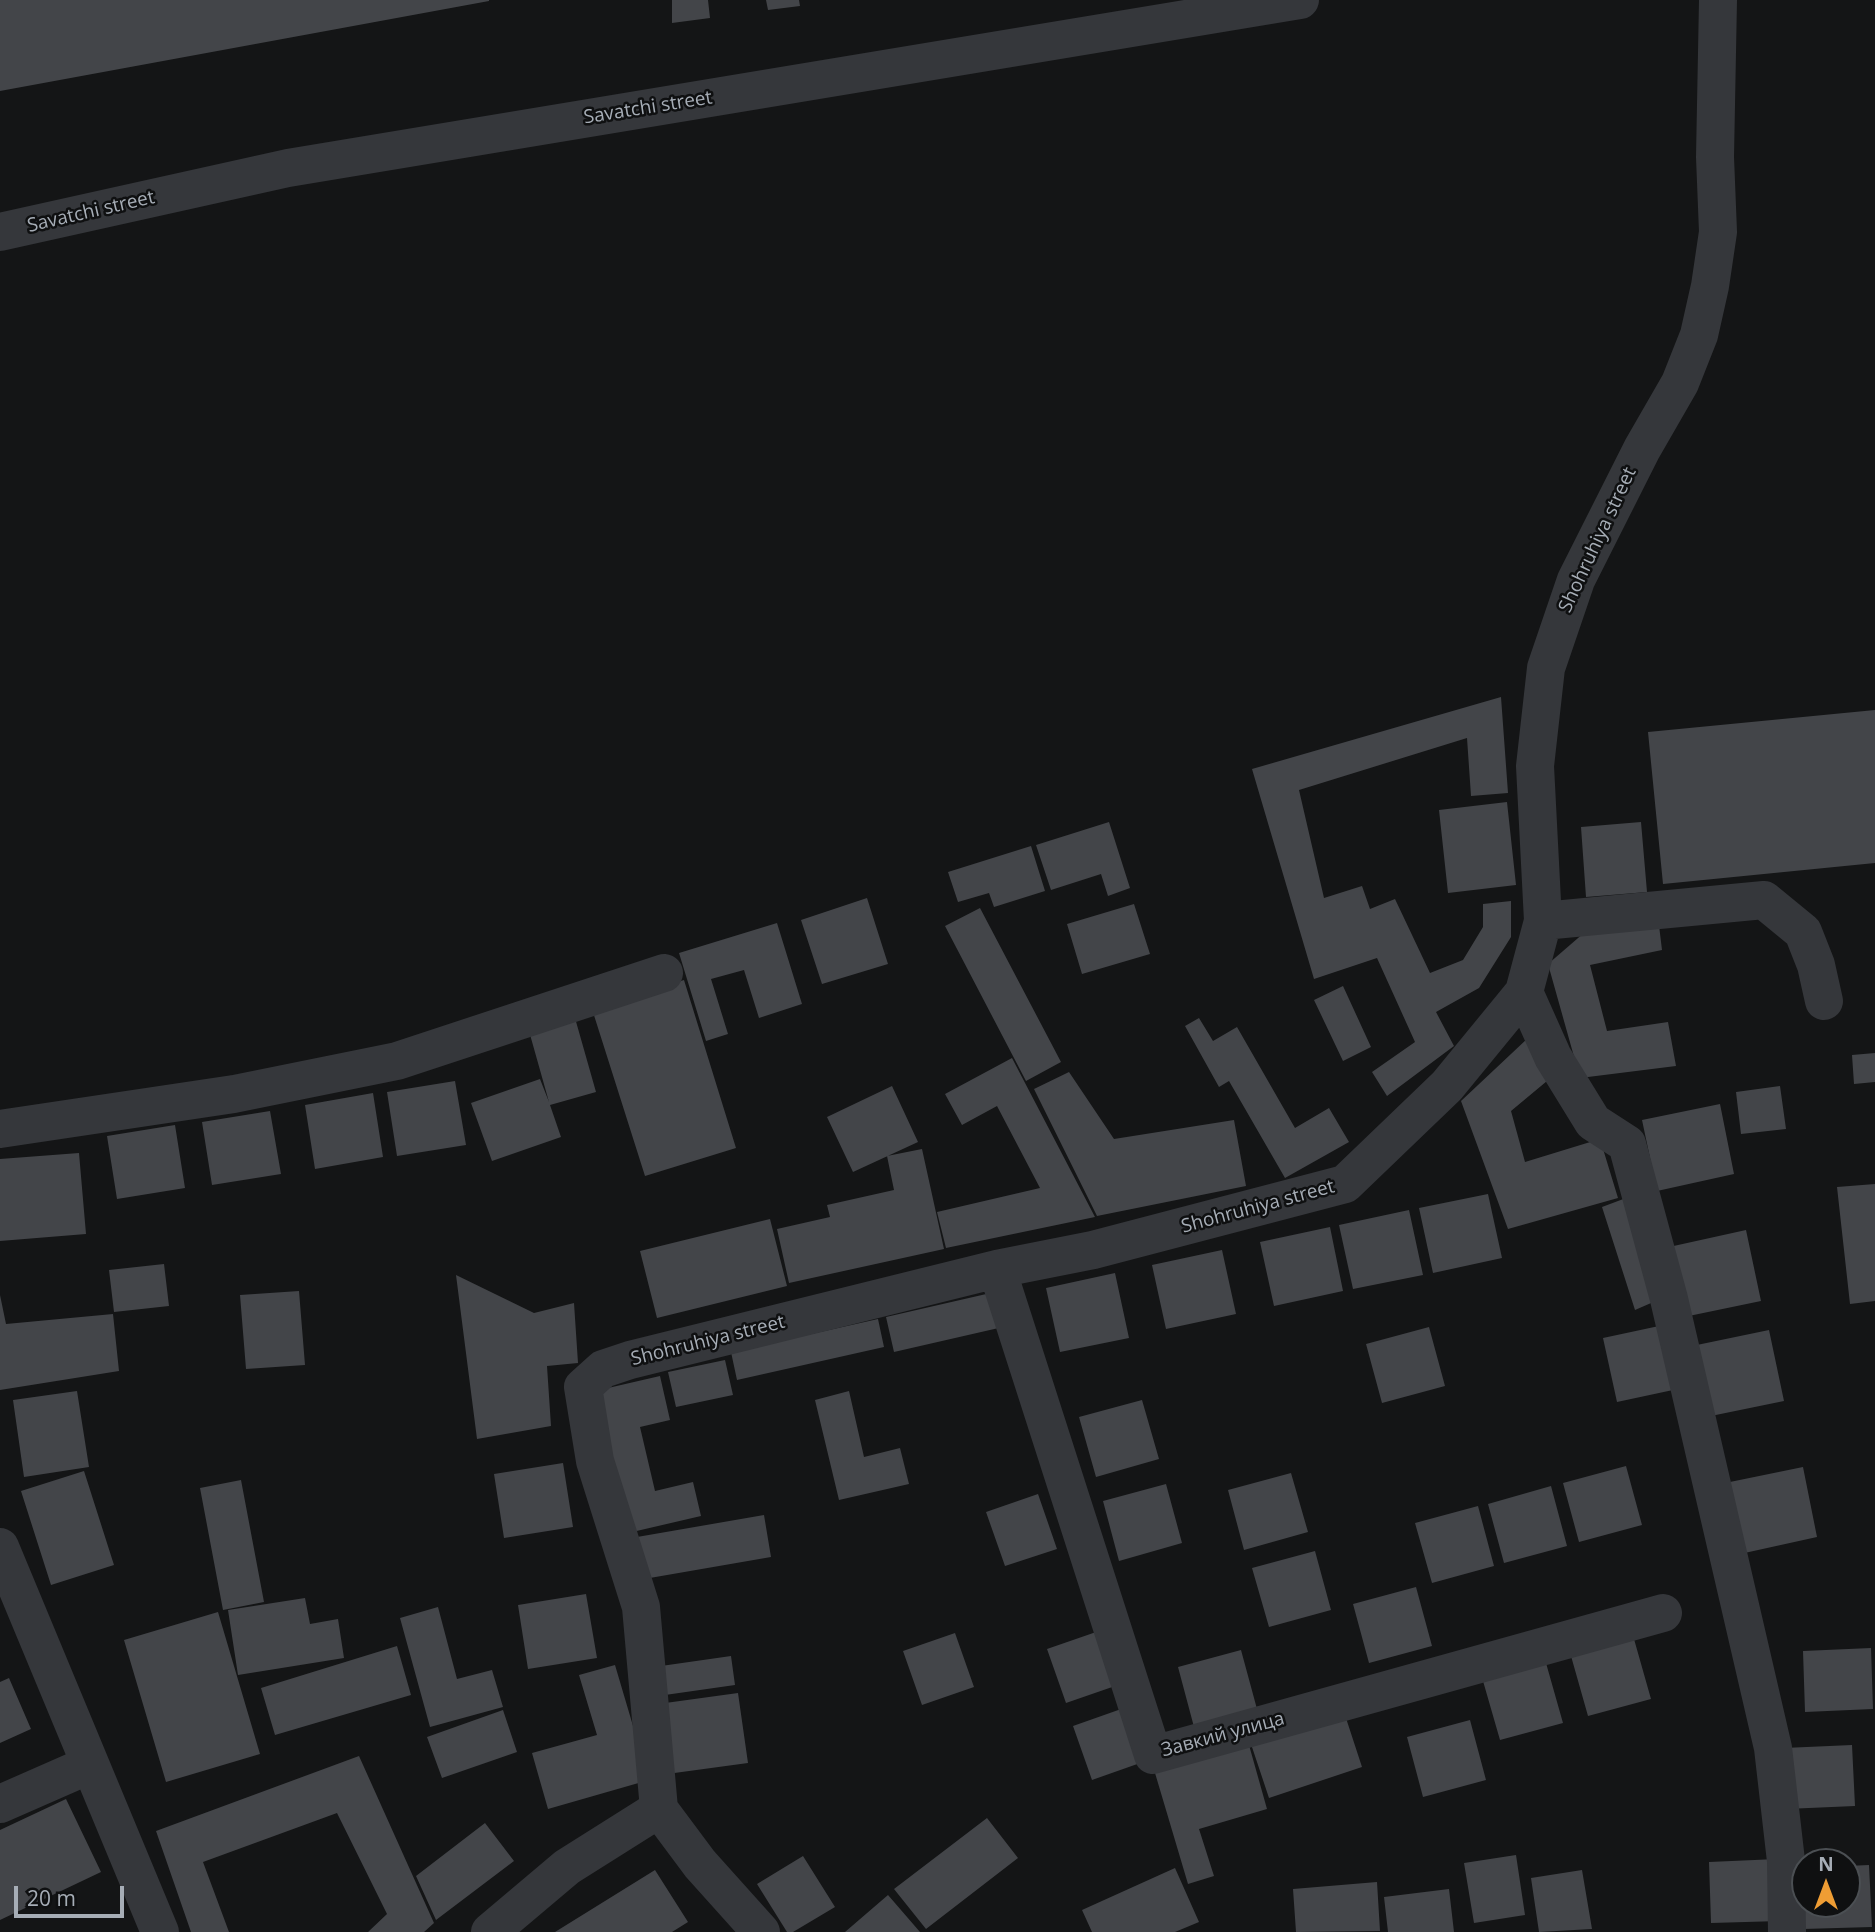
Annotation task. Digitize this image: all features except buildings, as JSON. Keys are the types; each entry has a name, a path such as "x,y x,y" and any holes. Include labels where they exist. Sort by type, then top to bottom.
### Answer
{"street":[{"name":"Savatchi street","path":"0,232 288,168 1233,6 1300,0"},
{"name":"Shohruhiya street","path":"659,1809 641,1607 595,1461 583,1387 603,1369 630,1360 997,1269 1093,1250 1345,1184 1447,1086 1524,992 1543,921 1535,766 1546,668 1576,580 1642,449 1680,383 1699,335 1710,286 1718,233 1715,158 1718,0"},
{"path":"1543,921 1764,900 1802,932 1816,965 1824,1001"},
{"path":"0,1129 234,1094 397,1061 664,973"},
{"path":"1524,992 1553,1058 1593,1122 1627,1143 1669,1298 1773,1748 1786,1861 1787,1932"},
{"name":"Завкий улица","path":"997,1269 1153,1755 1664,1613"},
{"path":"0,1547 160,1932"},
{"path":"0,1804 89,1765"},
{"path":"490,1932 567,1867 659,1809 700,1864 761,1932"}]}
